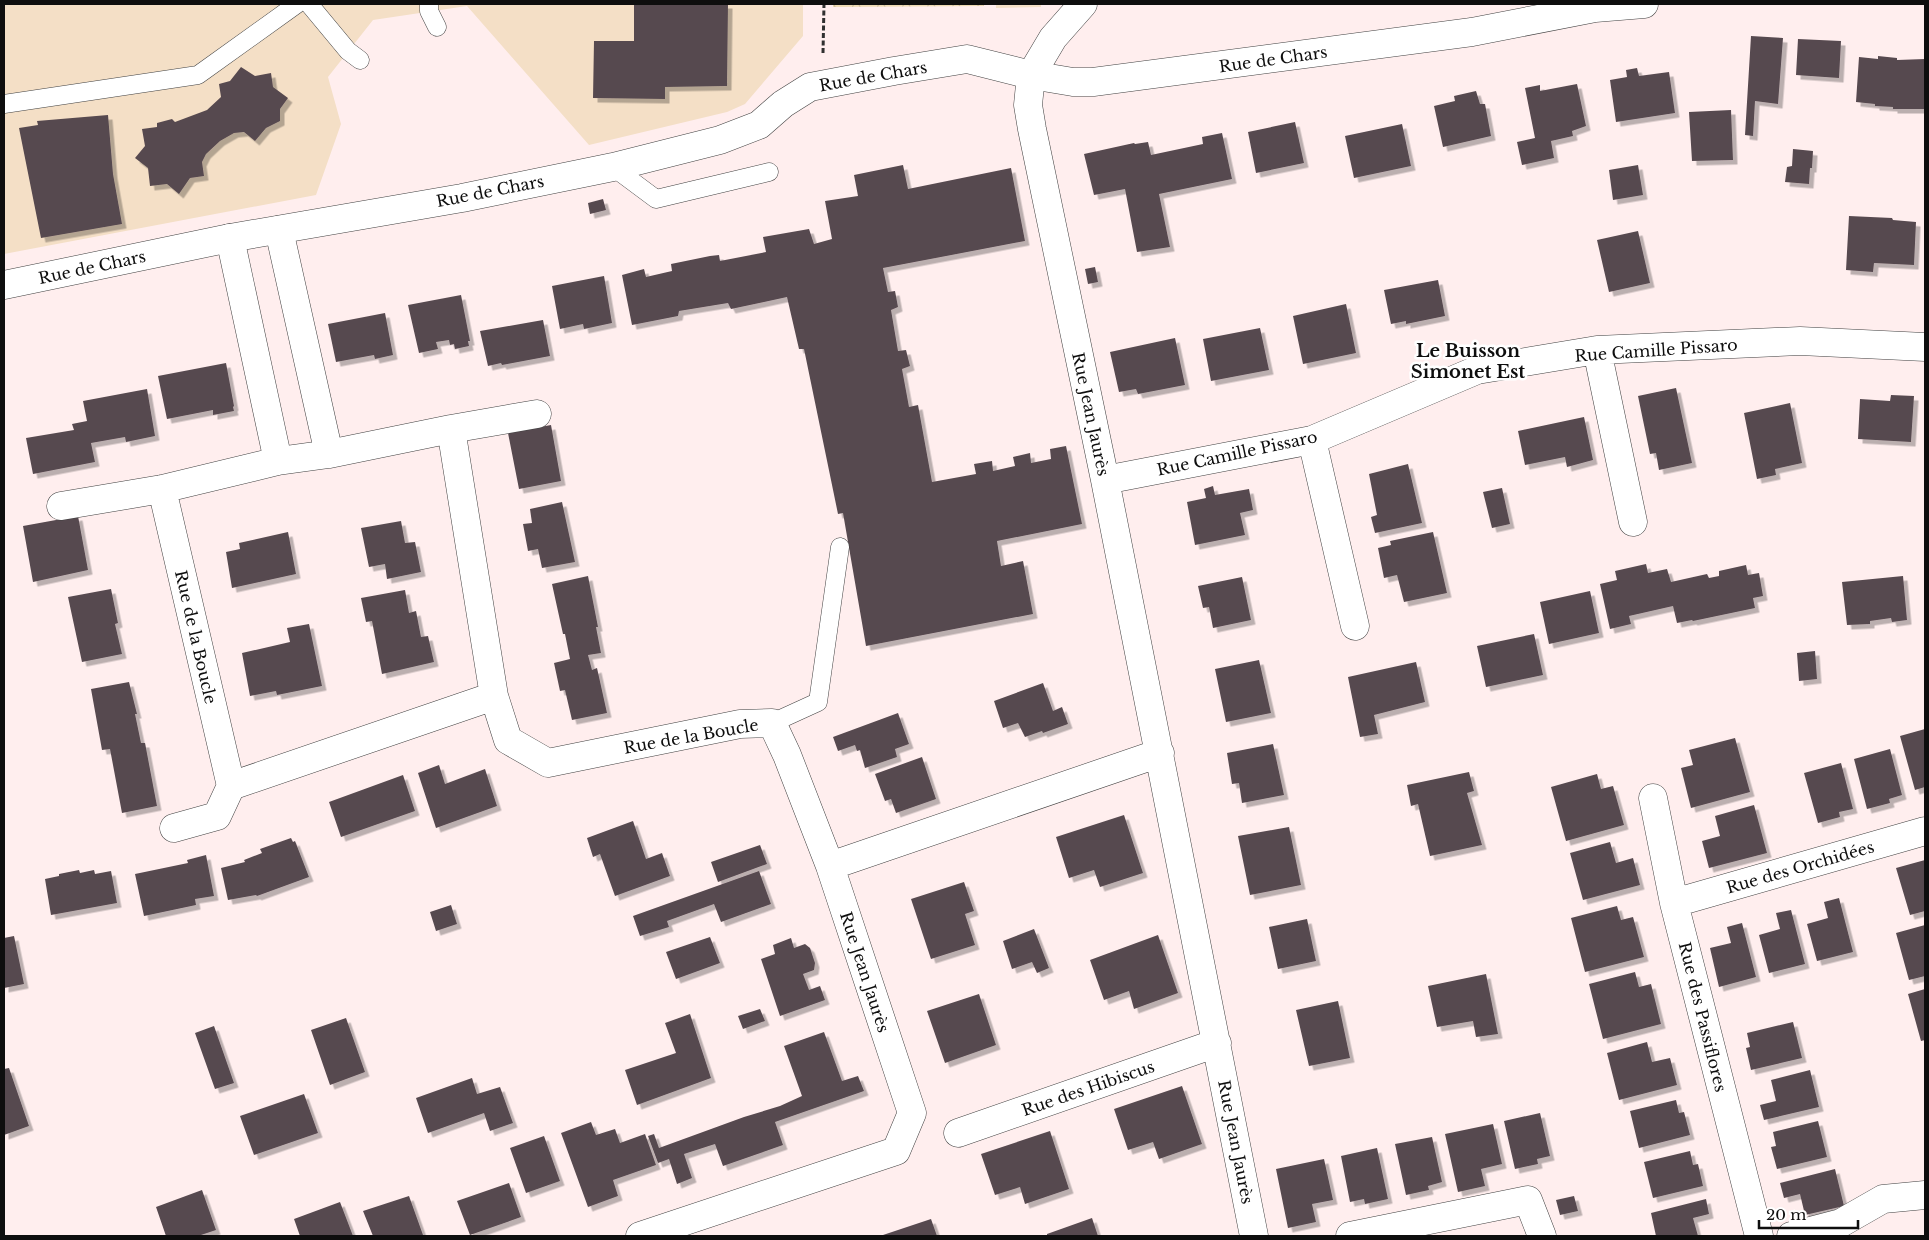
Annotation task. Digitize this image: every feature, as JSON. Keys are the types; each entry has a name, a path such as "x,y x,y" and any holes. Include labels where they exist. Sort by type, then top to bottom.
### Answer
{"street":[{"path":"1031,75 1053,38 1083,4"},
{"name":"Rue de Chars","path":"4,285 230,238 462,198 614,167 720,140 759,125 783,104 810,87 967,59 1031,75 1073,82 1094,82 1463,33 1595,8 1644,4"},
{"name":"Rue Jean Jaurès","path":"1031,75 1028,105 1032,129 1160,753 1254,1236"},
{"path":"279,230 329,454"},
{"path":"230,238 278,461"},
{"name":"Rue Camille Pissaro","path":"1105,480 1312,440 1477,370 1597,350 1800,341 1925,347"},
{"path":"1597,350 1633,522"},
{"path":"61,506 162,489 278,461 329,454 451,429 537,414"},
{"name":"Rue de la Boucle","path":"451,429 494,696 508,740 548,763 740,724 772,723 787,755 830,866"},
{"path":"1312,440 1355,626"},
{"name":"Rue de la Boucle","path":"162,489 231,786"},
{"path":"174,828 217,816 231,786 494,696"},
{"path":"830,866 1160,753"},
{"name":"Rue des Passiflores","path":"1653,798 1674,904 1759,1236"},
{"name":"Rue des Orchidées","path":"1674,904 1925,831"},
{"name":"Rue Jean Jaurès","path":"640,1236 896,1151 912,1113 830,866"},
{"name":"Rue des Hibiscus","path":"958,1133 1217,1043"},
{"path":"1791,1236 1841,1223 1882,1199 1925,1195"},
{"path":"1350,1236 1528,1200 1542,1236"}],"lane":[{"path":"4,104 198,75 297,4"},
{"path":"309,4 348,51 360,60"},
{"path":"429,4 429,11 437,27"},
{"path":"614,167 656,199 769,172"},
{"path":"772,723 818,702 840,547"}],"path":[{"path":"823,85 824,4"}],"green space":[{"path":"833,4 984,4 984,6 833,7"}],"shaded area":[{"path":"4,4 803,4 803,36 745,104 727,112 589,145 467,6 373,20 328,77 341,124 316,195 4,254"},
{"path":"996,4 1041,4 1041,7 996,8"}],"building":[{"path":"634,4 728,4 727,86 665,87 665,99 593,98 594,41 634,41"},
{"path":"1751,36 1783,38 1778,104 1755,101 1753,136 1745,135"},
{"path":"1798,39 1841,41 1839,78 1796,75"},
{"path":"1878,56 1897,58 1897,60 1925,59 1925,109 1893,109 1893,107 1856,102 1859,57 1878,59"},
{"path":"241,67 255,76 271,73 273,87 288,98 280,109 280,121 266,128 255,141 244,132 234,133 220,141 206,154 202,162 204,176 190,178 179,194 167,184 150,186 148,168 135,158 145,146 142,129 157,127 157,123 172,119 175,122 207,110 221,97 219,84 230,81"},
{"path":"1637,68 1639,76 1669,72 1675,113 1616,122 1610,80 1627,77 1626,70"},
{"path":"1577,84 1586,126 1572,131 1573,136 1551,141 1554,158 1522,165 1517,142 1535,138 1525,88 1540,85 1540,91"},
{"path":"1476,91 1480,104 1485,104 1491,136 1443,147 1434,106 1455,101 1454,96"},
{"path":"1731,110 1733,160 1692,161 1689,112"},
{"path":"108,115 113,174 122,224 41,238 19,128 38,125 37,121"},
{"path":"1295,122 1304,163 1256,173 1248,132"},
{"path":"1402,124 1411,166 1354,178 1345,136"},
{"path":"1222,133 1232,179 1159,194 1170,247 1137,252 1125,189 1094,195 1084,154 1134,143 1148,142 1151,155 1203,144 1202,137"},
{"path":"1793,149 1813,151 1809,184 1785,182 1787,167 1792,166"},
{"path":"903,165 908,189 1011,168 1025,241 883,268 888,292 895,291 898,307 891,310 898,351 906,350 910,366 902,369 909,407 918,405 932,482 976,474 974,464 992,461 993,471 1015,466 1013,457 1030,453 1031,463 1051,459 1050,449 1066,446 1082,524 997,541 1001,566 1023,561 1033,614 866,646 843,513 838,514 804,349 799,349 787,297 731,309 728,303 679,311 678,316 632,325 622,275 644,269 646,277 672,271 671,264 719,255 720,261 766,252 763,237 809,229 814,244 832,239 825,201 858,196 854,175"},
{"path":"1638,165 1643,195 1613,200 1609,170"},
{"path":"603,199 606,210 590,214 588,203"},
{"path":"1849,216 1892,218 1893,220 1916,222 1914,265 1874,263 1873,272 1846,270"},
{"path":"1638,231 1650,283 1609,292 1597,240"},
{"path":"1095,267 1098,282 1088,284 1085,269"},
{"path":"604,276 612,323 584,329 583,324 560,329 552,286"},
{"path":"1438,280 1445,316 1406,324 1406,321 1391,324 1384,290"},
{"path":"461,295 470,341 468,341 469,346 455,349 454,344 450,345 449,340 436,342 438,349 419,353 408,305"},
{"path":"1346,304 1356,353 1303,364 1293,316"},
{"path":"385,313 393,355 375,359 374,355 336,362 328,324"},
{"path":"543,320 550,356 488,366 480,331"},
{"path":"1260,328 1269,370 1211,381 1203,339"},
{"path":"1175,338 1185,385 1138,394 1136,389 1119,392 1110,352"},
{"path":"226,363 234,411 213,415 213,410 167,419 158,376"},
{"path":"1676,388 1692,463 1659,470 1656,453 1650,454 1638,396"},
{"path":"147,389 155,436 126,442 125,437 91,443 95,462 33,474 26,438 74,430 72,424 87,421 83,401"},
{"path":"1891,395 1914,396 1911,442 1858,439 1860,399 1890,401"},
{"path":"1790,403 1802,463 1775,469 1776,475 1757,479 1744,413"},
{"path":"1584,417 1593,460 1567,467 1565,457 1525,465 1518,431"},
{"path":"551,425 561,481 519,489 508,433"},
{"path":"1408,464 1422,523 1375,533 1371,517 1377,515 1369,474"},
{"path":"1213,486 1215,495 1249,489 1253,510 1240,513 1245,535 1195,545 1187,502 1206,498 1204,489"},
{"path":"1502,488 1510,524 1492,528 1483,492"},
{"path":"562,502 575,562 542,568 538,549 528,551 523,524 532,523 530,509"},
{"path":"78,516 88,570 33,582 23,526"},
{"path":"401,521 405,543 415,542 421,572 387,579 385,564 369,567 361,528"},
{"path":"288,532 296,574 232,588 226,552 240,549 239,543"},
{"path":"1433,532 1447,593 1404,602 1397,575 1384,578 1378,548 1391,545 1390,541"},
{"path":"1646,564 1648,573 1667,569 1671,582 1707,574 1709,578 1719,576 1719,571 1746,565 1748,575 1759,573 1763,596 1753,598 1755,608 1677,623 1673,606 1629,616 1631,624 1610,629 1600,584 1617,580 1615,571"},
{"path":"588,576 601,653 588,655 592,670 597,668 607,713 572,720 565,690 560,691 554,663 570,659 552,584"},
{"path":"1903,576 1907,620 1892,622 1891,618 1870,621 1870,624 1847,625 1842,582"},
{"path":"1242,577 1251,620 1213,628 1209,607 1203,608 1198,586"},
{"path":"111,589 118,623 115,624 122,654 82,662 68,597"},
{"path":"405,590 409,613 416,611 421,637 428,636 434,662 382,674 372,621 366,622 361,598"},
{"path":"1590,591 1599,633 1549,644 1540,602"},
{"path":"309,624 322,686 277,695 276,691 250,696 242,653 290,642 287,628"},
{"path":"1534,634 1543,675 1486,687 1477,646"},
{"path":"1815,651 1817,679 1799,681 1797,653"},
{"path":"1259,660 1271,713 1226,722 1215,669"},
{"path":"1416,662 1425,702 1374,715 1378,734 1360,737 1348,677"},
{"path":"129,682 137,714 135,714 141,743 145,743 157,806 122,813 110,749 102,750 91,689"},
{"path":"1043,683 1053,711 1062,707 1068,724 1025,737 1018,723 1003,728 994,701"},
{"path":"898,713 909,744 895,749 897,757 865,768 860,750 857,751 855,745 838,751 833,737"},
{"path":"1925,729 1925,787 1915,790 1900,736"},
{"path":"1735,738 1750,792 1691,808 1681,768 1693,765 1689,750"},
{"path":"1273,744 1284,795 1242,803 1239,783 1232,784 1227,753"},
{"path":"1890,749 1902,795 1889,799 1890,803 1867,809 1854,759"},
{"path":"922,757 936,799 896,813 891,799 885,801 875,774"},
{"path":"1841,763 1853,809 1839,812 1840,817 1818,823 1804,773"},
{"path":"439,765 445,784 485,769 497,806 436,828 418,773"},
{"path":"1469,772 1474,791 1467,793 1482,845 1430,856 1418,804 1411,806 1407,785"},
{"path":"1597,774 1601,789 1613,786 1624,825 1566,841 1551,787"},
{"path":"403,775 415,811 341,837 329,802"},
{"path":"1754,805 1767,853 1709,868 1702,841 1720,836 1715,816"},
{"path":"1124,815 1143,873 1100,887 1094,870 1069,878 1056,837"},
{"path":"633,821 646,859 662,853 670,876 615,896 600,854 593,857 587,838"},
{"path":"1289,827 1301,885 1250,895 1238,836"},
{"path":"291,838 293,842 295,841 309,877 257,896 228,900 221,868 245,862 244,860 262,853 260,849"},
{"path":"1610,842 1616,863 1633,858 1640,885 1583,900 1570,853"},
{"path":"760,845 767,864 718,882 711,862"},
{"path":"206,855 214,896 195,899 196,905 144,916 135,874 188,863 187,860"},
{"path":"1925,860 1925,911 1910,915 1896,868"},
{"path":"79,870 80,873 94,870 95,874 111,871 117,903 51,915 45,879"},
{"path":"759,871 771,904 721,922 714,904 667,921 669,927 640,936 633,916"},
{"path":"964,882 974,911 965,914 975,945 931,959 911,899"},
{"path":"1839,898 1853,952 1817,961 1807,924 1828,918 1824,902"},
{"path":"451,905 457,924 436,931 430,912"},
{"path":"1617,906 1621,920 1633,917 1644,957 1585,972 1571,918"},
{"path":"1791,910 1805,964 1769,973 1759,935 1780,929 1776,913"},
{"path":"1307,919 1316,961 1278,969 1269,927"},
{"path":"1742,923 1756,977 1719,987 1710,948 1731,943 1727,927"},
{"path":"1925,925 1925,976 1909,980 1896,933"},
{"path":"1034,929 1049,968 1037,973 1032,962 1012,969 1003,941"},
{"path":"1158,935 1178,993 1134,1009 1129,991 1104,1000 1090,960"},
{"path":"14,936 24,984 4,988 4,938"},
{"path":"710,937 720,963 676,979 666,952"},
{"path":"791,938 794,948 805,944 810,948 815,963 814,970 803,974 809,990 820,986 825,1000 780,1016 761,959 775,954 773,945"},
{"path":"1635,972 1639,987 1651,984 1661,1024 1603,1039 1589,984"},
{"path":"1486,974 1498,1034 1476,1037 1473,1021 1437,1027 1428,986"},
{"path":"1925,989 1925,1040 1921,1041 1908,994"},
{"path":"979,994 996,1045 945,1063 927,1011"},
{"path":"1338,1001 1350,1058 1309,1066 1296,1010"},
{"path":"760,1009 765,1021 743,1029 738,1016"},
{"path":"690,1014 711,1078 637,1105 625,1070 676,1053 665,1023"},
{"path":"346,1018 365,1072 330,1085 311,1030"},
{"path":"1793,1022 1802,1058 1751,1070 1746,1048 1750,1047 1747,1033"},
{"path":"214,1026 234,1083 215,1089 195,1033"},
{"path":"824,1032 842,1081 858,1076 864,1091 775,1122 783,1145 723,1166 715,1144 684,1154 692,1178 677,1184 669,1159 658,1163 648,1136 654,1134 659,1148 780,1106 802,1096 784,1046"},
{"path":"1647,1042 1652,1062 1670,1058 1677,1085 1619,1100 1607,1053"},
{"path":"9,1068 29,1126 4,1135 4,1069"},
{"path":"1810,1070 1819,1107 1764,1120 1760,1105 1776,1101 1771,1080"},
{"path":"472,1078 477,1094 500,1087 513,1123 490,1131 484,1113 428,1133 416,1098"},
{"path":"1182,1086 1202,1144 1159,1159 1153,1142 1128,1150 1114,1109"},
{"path":"304,1094 318,1133 254,1155 240,1116"},
{"path":"1676,1100 1679,1113 1684,1112 1690,1135 1639,1148 1630,1111"},
{"path":"1540,1113 1550,1156 1537,1159 1538,1164 1515,1169 1504,1121"},
{"path":"1818,1121 1827,1157 1777,1169 1771,1147 1776,1146 1773,1132"},
{"path":"591,1122 596,1135 615,1129 620,1143 645,1134 656,1165 613,1180 618,1196 588,1207 561,1133"},
{"path":"1493,1124 1502,1164 1481,1169 1485,1186 1458,1192 1445,1134"},
{"path":"1050,1131 1069,1189 1025,1204 1020,1187 995,1195 981,1154"},
{"path":"544,1136 560,1181 526,1193 510,1148"},
{"path":"1432,1137 1442,1182 1428,1186 1429,1190 1406,1195 1395,1144"},
{"path":"1377,1148 1388,1199 1365,1204 1364,1199 1350,1202 1341,1156"},
{"path":"1690,1151 1693,1165 1698,1164 1703,1186 1653,1198 1644,1162"},
{"path":"1324,1159 1333,1200 1312,1204 1316,1222 1288,1228 1276,1169"},
{"path":"1835,1169 1844,1206 1805,1215 1800,1194 1784,1198 1780,1183"},
{"path":"509,1183 521,1217 470,1235 457,1201"},
{"path":"202,1190 216,1230 198,1236 166,1236 156,1207"},
{"path":"409,1196 423,1235 373,1236 363,1211"},
{"path":"1574,1196 1578,1211 1560,1215 1556,1200"},
{"path":"1706,1199 1709,1214 1693,1218 1698,1236 1656,1236 1651,1213"},
{"path":"340,1202 353,1236 300,1236 294,1219"},
{"path":"1092,1218 1098,1236 1047,1236 1047,1234"},
{"path":"931,1219 937,1236 880,1236"}],"district":[{"name":"Le Buisson Simonet Est","path":"1468,361"}]}
